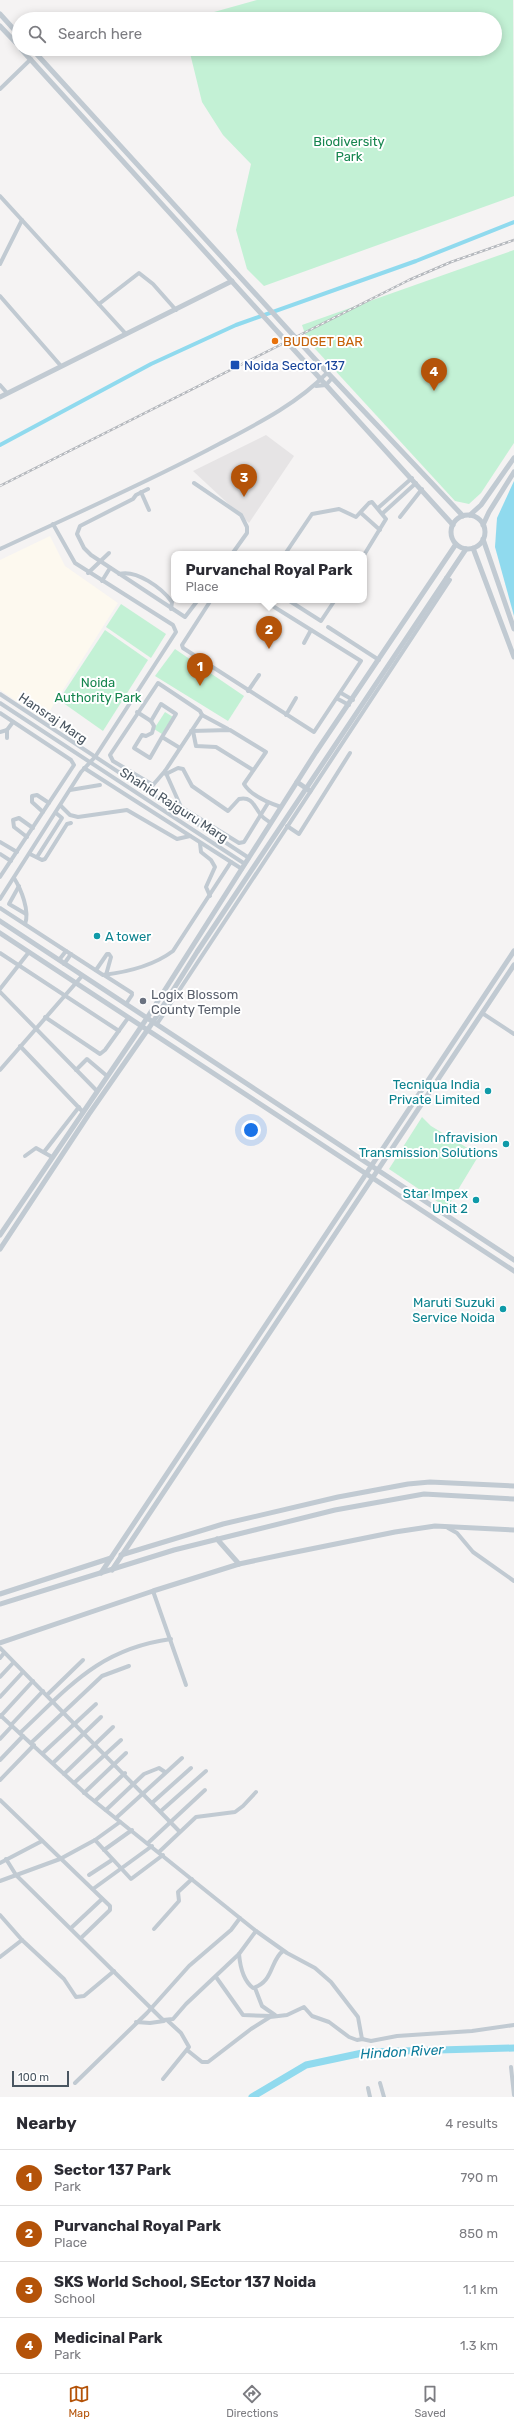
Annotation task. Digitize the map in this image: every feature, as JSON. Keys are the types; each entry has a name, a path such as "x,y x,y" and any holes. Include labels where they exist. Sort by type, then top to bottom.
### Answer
{"street":[{"path":"0,14 12,27"},
{"path":"0,26 12,39"},
{"path":"28,56 232,282 422,489 453,525"},
{"path":"38,56 332,378 463,516"},
{"path":"0,89 31,59"},
{"path":"0,196 126,334"},
{"path":"0,264 22,220"},
{"path":"98,304 139,273 153,284 176,310"},
{"path":"0,397 232,282"},
{"path":"0,296 61,366"},
{"path":"0,549 135,486 271,417 316,386 328,373"},
{"path":"316,386 326,385 332,378"},
{"path":"0,385 7,393"},
{"path":"483,539 473,548 466,549 456,544 451,535 453,525 463,516 470,515 481,505 514,458"},
{"path":"514,472 489,512 483,525 483,539 514,629"},
{"path":"378,508 412,478"},
{"path":"194,483 241,515 245,521 247,533 234,551"},
{"path":"382,513 416,483"},
{"path":"135,486 149,510"},
{"path":"148,489 139,493 133,499 92,519 77,529 77,534 84,548 110,568 171,609 186,617 196,603"},
{"path":"400,518 422,489"},
{"path":"287,551 312,514 337,509 356,517 370,502 378,508 386,519 367,551"},
{"path":"361,513 380,530"},
{"path":"470,515 480,520 483,525"},
{"path":"0,899 56,814 84,768 91,763 175,635 176,629 88,573 73,560 53,524"},
{"path":"0,1235 147,1018 297,782 456,544"},
{"path":"473,548 514,657"},
{"path":"155,1023 466,549"},
{"path":"88,573 109,553"},
{"path":"102,581 110,568"},
{"path":"119,574 131,573 162,591 171,601"},
{"path":"171,609 172,603"},
{"path":"208,603 182,647 248,691 314,732 338,699 361,661 268,603"},
{"path":"293,603 321,621 333,603"},
{"path":"328,627 379,660"},
{"path":"304,643 311,630"},
{"path":"248,691 259,675"},
{"path":"153,785 110,759 110,755 158,683 200,711 202,715 266,752 244,784 247,789 268,803 281,807"},
{"path":"341,693 353,700"},
{"name":"Hansraj Marg","path":"0,694 95,757"},
{"path":"286,715 296,698"},
{"path":"338,699 349,705"},
{"name":"Hansraj Marg","path":"0,703 91,763"},
{"path":"126,710 151,721 154,726 152,733 146,736 142,735 134,748 150,758 176,714 162,704 151,721"},
{"path":"0,713 65,756 73,762 74,765 0,878"},
{"path":"148,792 166,772 202,715"},
{"path":"7,738 7,730 13,722"},
{"path":"0,732 7,730"},
{"path":"192,731 230,730"},
{"path":"192,731 196,746 216,747 253,770"},
{"path":"162,737 180,748"},
{"path":"60,753 65,745"},
{"path":"65,756 70,748"},
{"path":"287,826 299,834 350,753"},
{"name":"Shahid Rajguru Marg","path":"95,757 249,858"},
{"name":"Shahid Rajguru Marg","path":"91,763 245,864"},
{"path":"84,768 242,869"},
{"path":"166,772 181,768 192,786 226,810 230,811 242,798 252,801 261,815 271,823"},
{"path":"166,772 181,807 237,843 244,842 268,803"},
{"path":"297,782 308,790"},
{"path":"70,790 100,786"},
{"path":"0,1249 89,1114 148,1030 155,1023 287,826 308,790"},
{"path":"43,812 32,802 32,796 37,795 49,803"},
{"path":"61,806 70,815 78,817 127,810 177,838 190,836"},
{"path":"37,857 62,818 56,814"},
{"path":"27,837 14,827 12,823 14,819 19,818 33,828"},
{"path":"30,854 42,860 44,859 66,824 71,823"},
{"path":"0,842 17,852"},
{"path":"200,843 201,852 211,860 215,866 206,887 210,896"},
{"path":"0,854 11,861"},
{"path":"105,975 143,967 172,951 210,896 231,862"},
{"path":"14,878 19,886 26,914 25,924"},
{"path":"19,886 9,904 26,914"},
{"path":"0,908 132,994 126,1004"},
{"path":"0,921 514,1260"},
{"path":"0,933 514,1271"},
{"path":"62,962 66,951"},
{"path":"102,1573 514,951"},
{"path":"0,989 29,952"},
{"path":"0,953 119,1031"},
{"path":"62,962 71,954"},
{"path":"96,970 107,954 109,954 111,957 105,975"},
{"path":"112,1570 514,965"},
{"path":"0,1070 34,1029 82,976"},
{"path":"0,992 34,1029 97,1091"},
{"path":"482,1013 514,1034"},
{"path":"45,1017 100,1054 128,1018"},
{"path":"20,1046 83,1112"},
{"path":"76,1070 87,1059 107,1076"},
{"path":"44,1152 79,1107"},
{"path":"26,1156 36,1148 52,1157"},
{"path":"0,1594 223,1524 338,1497 408,1484 430,1482 514,1486"},
{"path":"0,1604 217,1538 336,1510 416,1495 435,1494 514,1499"},
{"path":"0,1643 153,1590 239,1564 362,1538 439,1526 514,1530"},
{"path":"439,1526 454,1531 473,1552 514,1581"},
{"path":"217,1538 239,1564"},
{"path":"153,1590 186,1685"},
{"path":"0,1760 54,1701 78,1678 111,1656 146,1642 171,1639"},
{"path":"0,1648 13,1663 43,1690 114,1764 135,1783 180,1831"},
{"path":"0,1658 4,1653"},
{"path":"47,1695 83,1660"},
{"path":"0,1677 13,1663"},
{"path":"0,1780 32,1744 104,1674 129,1666"},
{"path":"0,1697 23,1672"},
{"path":"33,1681 0,1716 43,1753 95,1802 152,1846 256,1931 283,1951 312,1967 336,1987 358,2017 360,2036 364,2039"},
{"path":"0,1739 43,1690"},
{"path":"43,1753 96,1704"},
{"path":"53,1763 101,1717"},
{"path":"64,1774 113,1726"},
{"path":"74,1783 121,1740"},
{"path":"84,1793 126,1754"},
{"path":"116,1818 182,1758"},
{"path":"106,1810 144,1774 157,1768 165,1772"},
{"path":"153,1802 191,1768"},
{"path":"161,1811 206,1771"},
{"path":"95,1802 125,1773"},
{"path":"148,1843 205,1790"},
{"path":"159,1852 196,1817 239,1810 256,1792"},
{"path":"0,1800 110,1906 110,1910 82,1938"},
{"path":"0,1880 60,1859 95,1840 120,1822"},
{"path":"104,1850 132,1830"},
{"path":"95,1840 129,1878 134,1878 163,1855"},
{"path":"0,1863 42,1841"},
{"path":"93,1889 122,1870 152,1846"},
{"path":"6,1859 16,1875 151,2006 155,2014 175,2025 186,2039 189,2046 188,2050 163,2079"},
{"path":"89,1875 112,1860"},
{"path":"154,1929 179,1901 178,1892 192,1879"},
{"path":"71,1928 102,1899"},
{"path":"0,1915 22,1940 64,1979 76,1997 84,1996 114,1971"},
{"path":"75,2083 189,1966 231,1930 240,1918"},
{"path":"136,2022 150,2023 173,2019 186,2004 239,1954 256,1931"},
{"path":"0,1957 22,1940"},
{"path":"255,1988 269,1976 278,1954 283,1951"},
{"path":"239,1954 240,1966 247,1981 255,1988 262,2006 275,2016"},
{"path":"216,1977 243,2015 287,2016 305,2007 312,2016 329,2022 349,2037 357,2040 364,2039 371,2041 393,2036 472,2031 514,2025"},
{"path":"188,2050 202,2062 208,2062 251,2029 275,2016"},
{"path":"511,2067 514,2095"},
{"path":"380,2083 384,2097"},
{"path":"368,2088 370,2097"}],"shaded area":[{"path":"266,435 294,456 249,523 193,471"},
{"path":"50,536 65,566 118,603 44,720 0,690 0,560"}],"green space":[{"name":"Biodiversity Park","path":"257,0 513,0 514,196 264,286 247,269 236,230 251,164 223,135 202,102 191,56 502,56 502,12 214,12"},
{"path":"514,250 514,443 481,493 469,504 455,501 307,340 302,325"},
{"path":"121,604 166,634 151,658 106,627"},
{"name":"Noida Authority Park","path":"105,630 148,660 103,731 59,700"},
{"path":"175,649 244,696 228,721 155,676"},
{"path":"165,712 173,717 162,734 154,729"},
{"path":"422,1117 431,1126 479,1155 447,1208 389,1169"}],"water":[{"path":"514,481 514,616 495,547 497,518"}],"waterway":[{"path":"0,445 151,364 236,325 416,261 514,222"},
{"name":"Hindon River","path":"252,2097 306,2065 367,2052 514,2048"}],"railway":[{"path":"0,486 409,280 451,262 514,240"}],"place":[{"name":"BUDGET BAR","path":"275,341"},
{"name":"Noida Sector 137","path":"235,365"},
{"name":"Medicinal Park","path":"434,391"},
{"name":"SKS World School, SEctor 137 Noida","path":"244,497"},
{"name":"Purvanchal Royal Park","path":"269,649"},
{"name":"Sector 137 Park","path":"200,686"},
{"name":"A tower","path":"97,936"},
{"name":"Logix Blossom County Temple","path":"143,1001"},
{"name":"Tecniqua India Private Limited","path":"488,1091"},
{"name":"Infravision Transmission Solutions","path":"506,1144"},
{"name":"Star Impex Unit 2","path":"476,1200"},
{"name":"Maruti Suzuki Service Noida","path":"503,1309"}]}
